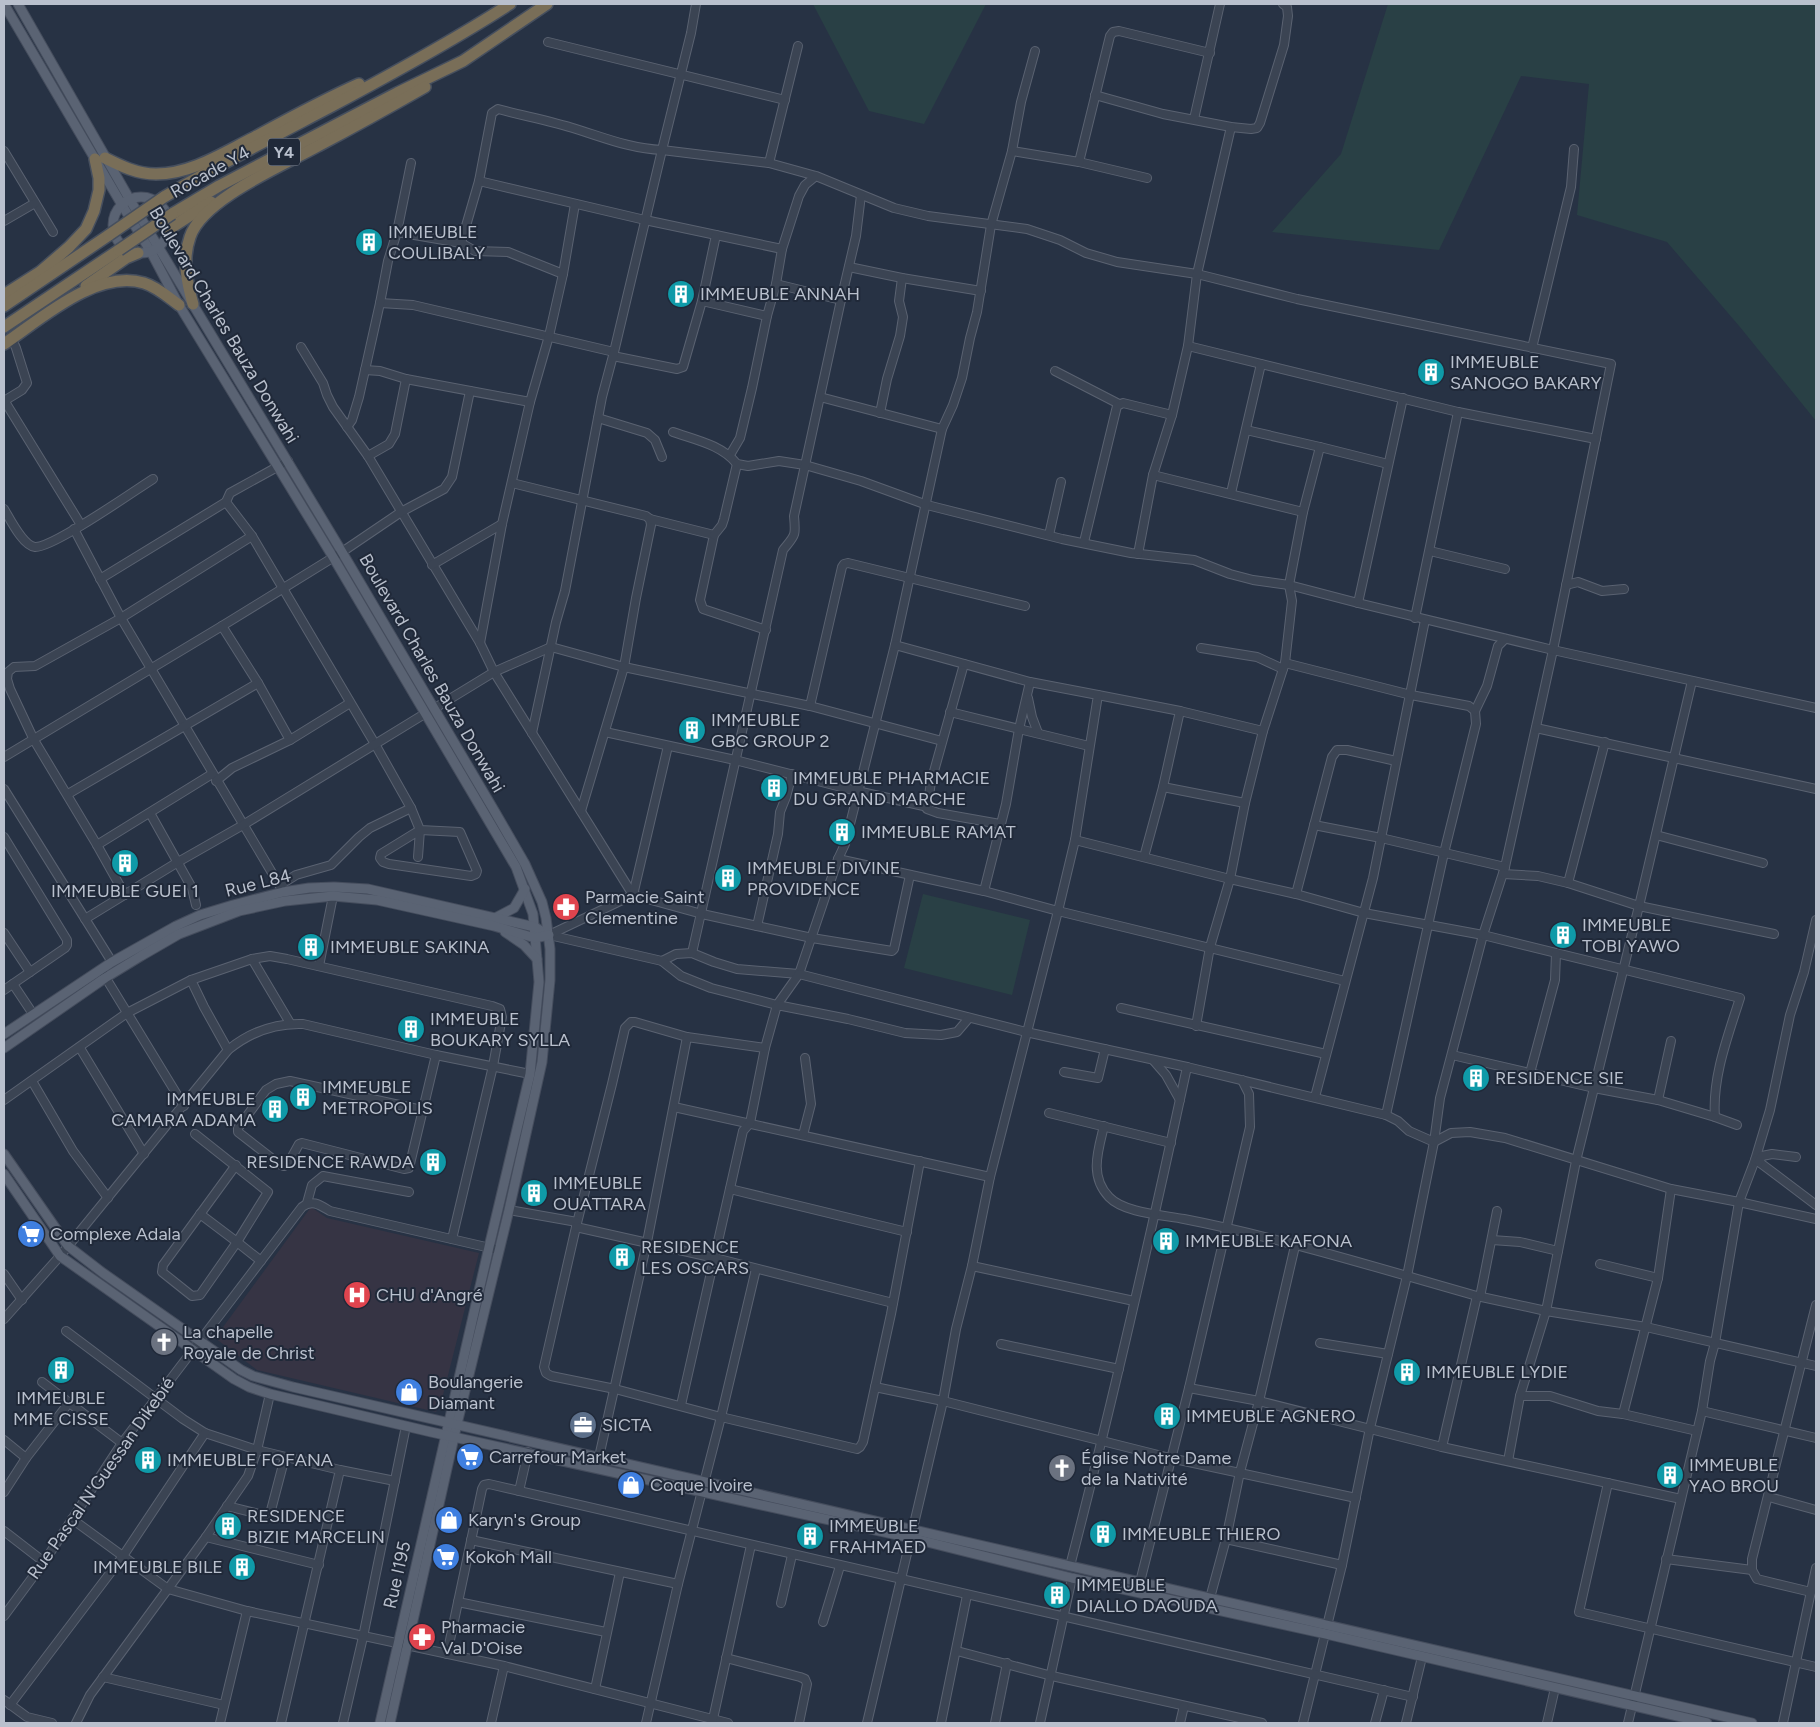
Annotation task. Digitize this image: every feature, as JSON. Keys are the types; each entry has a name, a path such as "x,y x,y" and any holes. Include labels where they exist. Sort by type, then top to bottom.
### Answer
{"highway":[{"name":"Rocade Y4","path":"4,306 111,230 164,197 434,50 510,4"},
{"name":"Rocade Y4","path":"4,327 172,214 227,181 463,61 547,4"},
{"path":"152,200 174,182 213,159 341,92 434,50"},
{"path":"169,229 215,199 432,83 463,61"},
{"path":"40,272 69,247 86,229 94,211 99,190 100,158 138,172 156,174 172,172 213,159"},
{"path":"193,304 186,270 186,253 190,236 198,221 243,185"},
{"path":"4,295 111,230"},
{"path":"8,341 126,258 138,253"},
{"path":"69,299 115,280 131,280 157,288 179,305"}],"main road":[{"name":"Boulevard Charles Bauza Donwahi","path":"4,4 126,203 193,304 288,461 435,708 525,864 542,902 549,934 550,980 542,1062 509,1210 453,1423"},
{"name":"Boulevard Charles Bauza Donwahi","path":"18,4 100,158"},
{"path":"137,198 152,200 160,204 166,212 169,220 167,236 155,249 138,253 123,247 111,230 117,211 126,203 137,198"},
{"name":"Boulevard Charles Bauza Donwahi","path":"155,249 179,305 426,712 516,867 533,914 538,991 530,1074 488,1247 453,1423"},
{"name":"Rue L84","path":"4,1034 112,962 176,926 200,915 282,889 334,887 368,889 494,922 535,927 549,934"},
{"path":"494,922 514,908 525,889"},
{"path":"4,1048 105,978 179,934 239,912 285,901 333,896 377,900 494,922 535,938 549,934"},
{"path":"494,922 524,945 537,959"},
{"path":"4,1154 68,1246 103,1273 241,1370 253,1376 293,1387 600,1457 703,1486"},
{"path":"4,1174 60,1256 234,1379 249,1387 270,1394 451,1436 703,1486 912,1534 1070,1566 1210,1598 1422,1657 1707,1723"},
{"path":"290,1399 293,1387"},
{"path":"451,1436 453,1423"},
{"name":"Rue I195","path":"380,1723 451,1436"},
{"name":"Rue I195","path":"390,1723 408,1646 451,1436"},
{"path":"912,1534 1072,1578 1327,1630 1752,1723"}],"street":[{"path":"532,733 556,622 565,591 598,418 682,74 691,33 694,4"},
{"path":"1194,119 1220,4"},
{"path":"1095,95 1163,114 1230,127 1257,128 1284,46 1288,16 1287,7 1283,4"},
{"path":"1079,162 1110,36 1114,32 1119,31 1210,53"},
{"path":"548,42 784,100"},
{"path":"769,163 798,46"},
{"path":"681,1405 716,1258 743,1131 750,1123 765,1048 777,1005 799,974 838,859 845,844 894,645 942,428 953,405 962,378 981,291 991,225 1012,151 1020,102 1035,51"},
{"path":"461,243 479,181 492,113 498,109 646,150 662,150 769,163 816,176 894,208 928,216 1027,229 1060,240 1086,253 1117,262 1197,274 1297,299 1611,364 1554,650 1504,871 1483,935 1440,1098 1434,1142 1407,1276 1370,1428 1327,1630 1303,1723"},
{"path":"1138,554 1153,474 1172,415 1188,346 1197,274 1230,127"},
{"path":"1532,348 1571,187 1574,149"},
{"path":"1012,151 1079,162 1147,178"},
{"path":"4,152 53,232"},
{"path":"347,427 352,420 365,370 411,163"},
{"path":"730,455 740,438 776,284 782,249 799,196 805,185 816,176"},
{"path":"479,181 645,220 782,249"},
{"path":"692,953 783,550 794,539 796,532 794,516 856,236 861,196"},
{"path":"4,221 35,203"},
{"path":"480,643 502,524 530,402 549,336 563,274 575,204"},
{"path":"397,232 461,243 475,251 508,252 563,274"},
{"path":"380,303 413,306 549,336 678,369 683,367 702,302 716,234"},
{"path":"849,267 981,291"},
{"path":"880,413 887,378 900,336 903,317 899,301 902,278"},
{"path":"776,284 841,300"},
{"path":"702,302 767,316"},
{"path":"8,341 16,348 27,383 22,390 4,400 77,527 100,579 121,618 282,889 296,875 331,865 370,828 411,808"},
{"path":"1188,346 1458,412 1596,439"},
{"path":"301,347 324,383 333,407 368,456 480,643 494,672 633,894"},
{"path":"1231,493 1261,364"},
{"path":"365,370 380,371 406,378 530,402"},
{"path":"1055,371 1119,404 1122,403 1172,415"},
{"path":"368,456 389,444 394,434 406,378"},
{"path":"4,757 152,669 342,552 401,512 444,489 452,477 470,391"},
{"path":"820,397 942,428"},
{"path":"1358,603 1404,398"},
{"path":"1084,542 1119,404"},
{"path":"1415,618 1458,412"},
{"path":"598,418 647,433 654,440 662,457"},
{"path":"1246,430 1388,464"},
{"path":"673,432 715,446 730,455 737,464 748,466 779,461 805,465 861,481 926,505 1049,536 1138,554 1194,560 1230,574 1253,580 1290,585 1415,618 1816,708"},
{"path":"1196,1026 1210,947 1230,879 1245,803 1263,731 1284,666 1292,601 1290,585 1303,512 1320,447"},
{"path":"100,579 226,502 230,493 288,461"},
{"path":"737,464 724,519 722,525 714,534 700,600 703,609 766,630"},
{"path":"1153,474 1303,512"},
{"path":"4,509 26,543 34,547 44,545 77,527 152,479"},
{"path":"1049,536 1061,482"},
{"path":"512,483 582,499 646,516 650,519 714,534"},
{"path":"226,502 252,536 411,808 420,830 418,857"},
{"path":"581,811 624,667 651,525 650,519"},
{"path":"432,565 502,524"},
{"path":"125,895 68,794 34,740 6,680 8,672 14,667 35,666 121,618 252,536"},
{"path":"1430,551 1505,569"},
{"path":"810,706 844,564 848,563 1025,606"},
{"path":"1566,585 1578,582 1602,591 1624,589"},
{"path":"1314,1097 1364,913 1426,620"},
{"path":"222,626 258,683 290,740"},
{"path":"1386,1115 1444,853 1476,724 1475,711 1486,686 1498,646 1505,639"},
{"path":"894,645 1030,682 1180,711 1263,731"},
{"path":"435,708 494,672 551,647 624,667 810,706 942,741"},
{"path":"1200,648 1257,657 1284,666 1411,695 1469,706 1475,711"},
{"path":"964,664 931,782 928,811 1000,824"},
{"path":"1508,1461 1520,1396 1546,1310 1576,1161 1692,681"},
{"path":"984,891 1006,804 1019,729 1030,682"},
{"path":"68,794 258,683"},
{"path":"1027,694 1038,733"},
{"path":"867,1723 943,1401 956,1329 972,1266 990,1177 1075,840 1098,695"},
{"path":"97,845 214,777 290,740 350,702"},
{"path":"1144,857 1163,787 1180,711"},
{"path":"85,920 426,712"},
{"path":"950,712 1089,746"},
{"path":"1536,728 1816,789"},
{"path":"605,732 735,760 928,807"},
{"path":"1568,883 1605,742"},
{"path":"633,894 668,746"},
{"path":"1296,894 1332,757 1337,750 1347,750 1396,761"},
{"path":"757,926 778,834 780,812 792,774"},
{"path":"1163,787 1245,803"},
{"path":"4,789 112,962"},
{"path":"150,813 192,888 196,905"},
{"path":"1314,824 1444,853 1504,871 1568,883 1639,906 1774,934"},
{"path":"420,830 460,832 478,871 476,874 471,876 383,862 380,858 381,854 420,830"},
{"path":"1656,835 1763,863"},
{"path":"4,837 66,940 67,945 4,990"},
{"path":"1075,840 1296,894 1364,913 1483,935 1740,998 1716,1084 1714,1100 1715,1117"},
{"path":"838,859 984,891 1058,911 1345,980"},
{"path":"549,934 633,894 702,914 812,938 892,951 910,875"},
{"path":"319,966 333,896"},
{"path":"1628,1723 1702,1412 1739,1202 1757,1161 1790,1015 1804,972 1816,920"},
{"path":"549,934 662,961 681,976 704,985 777,1005 905,1033 941,1035 957,1032 969,1018"},
{"path":"5,937 30,972"},
{"path":"662,961 676,954 692,953 737,969 799,974 1026,1032 1187,1067 1386,1115 1398,1121 1409,1131 1434,1142"},
{"path":"1530,1073 1555,980 1556,953"},
{"path":"4,1100 127,1013 191,980 252,959 270,956 492,1006 500,1009 502,1017 493,1066 452,1239"},
{"path":"252,959 290,1023"},
{"path":"101,970 184,1106"},
{"path":"191,980 228,1050"},
{"path":"13,984 33,1014"},
{"path":"1121,1008 1326,1054"},
{"path":"765,1048 687,1037 635,1022 631,1022 625,1028 576,1224 544,1367 546,1373 857,1449 863,1442 893,1303 920,1161"},
{"path":"4,1319 60,1256 228,1050 238,1042 265,1028 290,1023 303,1024 436,1055 530,1074"},
{"path":"600,1457 648,1242 687,1037"},
{"path":"1658,1100 1672,1041"},
{"path":"80,1048 144,1154"},
{"path":"1064,1072 1098,1078 1104,1049"},
{"path":"422,1110 290,1081 276,1084 266,1090 238,1128 238,1132 284,1166 288,1164 299,1144 302,1143 409,1168 436,1055"},
{"path":"1452,1055 1594,1088 1658,1100 1737,1125"},
{"path":"804,1135 811,1104 806,1058"},
{"path":"1154,1060 1166,1075 1180,1100"},
{"path":"1070,1566 1119,1370 1187,1067"},
{"path":"1140,1582 1189,1388 1251,1119 1249,1094 1242,1080"},
{"path":"32,1081 77,1157 108,1198"},
{"path":"674,1107 990,1177"},
{"path":"1049,1113 1171,1143"},
{"path":"1104,1126 1096,1157 1097,1176 1101,1187 1110,1199 1126,1208 1226,1227 1479,1296 1546,1310 1646,1327 1816,1366"},
{"path":"1434,1142 1451,1133 1470,1132 1506,1138 1671,1189 1816,1219"},
{"path":"195,1134 236,1165 268,1192 237,1242 200,1295 192,1296 162,1272 163,1265 236,1165"},
{"path":"1757,1161 1762,1156 1772,1154 1796,1157"},
{"path":"1757,1161 1816,1205"},
{"name":"Rue Pascal N'Guessan Dikebié","path":"4,1616 44,1562 122,1443 192,1349 307,1203 312,1185 323,1176 410,1192"},
{"path":"730,1189 906,1232"},
{"path":"1623,1414 1658,1278 1671,1189"},
{"path":"307,1203 318,1204 330,1211 499,1250"},
{"path":"509,1210 576,1224 893,1303"},
{"path":"1442,1446 1498,1211"},
{"path":"200,1214 261,1261"},
{"path":"1492,1240 1520,1242 1558,1251"},
{"path":"1210,1598 1226,1539 1240,1472 1260,1402 1296,1246"},
{"path":"1600,1264 1658,1278"},
{"path":"972,1266 1134,1301"},
{"path":"646,1723 678,1584 721,1417 756,1269"},
{"path":"4,1274 22,1300"},
{"path":"1811,1592 1757,1579 1752,1570 1752,1560 1816,1305"},
{"path":"66,1330 205,1433 257,1450 395,1481"},
{"path":"1320,1342 1388,1354"},
{"path":"1001,1344 1119,1370"},
{"path":"42,1382 68,1404 122,1443"},
{"path":"875,1387 943,1401 1170,1458 1356,1498"},
{"path":"1189,1388 1260,1402 1442,1446 1680,1499"},
{"path":"76,1723 90,1696 103,1677 206,1537 248,1476 257,1450 270,1394"},
{"path":"1520,1396 1550,1396 1598,1412 1623,1414 1697,1431"},
{"path":"4,1492 26,1458 68,1404"},
{"path":"1702,1412 1816,1438"},
{"path":"343,1723 363,1637 406,1426"},
{"path":"52,1723 27,1717 7,1703 123,1556 205,1433"},
{"path":"4,1440 26,1458"},
{"path":"519,1491 528,1452"},
{"path":"227,1506 267,1516 270,1514 285,1457"},
{"path":"281,1723 340,1470"},
{"path":"1608,1483 1579,1612 1816,1666"},
{"path":"447,1654 482,1489 484,1485 488,1484 967,1595 1316,1673 1413,1697"},
{"path":"1769,1497 1816,1510"},
{"path":"72,1519 168,1589 247,1612 504,1666 728,1723"},
{"path":"4,1531 44,1562"},
{"path":"206,1537 319,1564"},
{"path":"1226,1539 1342,1565"},
{"path":"471,1540 678,1584"},
{"path":"713,1719 751,1545"},
{"path":"782,1603 792,1555"},
{"path":"1666,1560 1752,1570"},
{"path":"823,1622 840,1566"},
{"path":"1783,1723 1816,1568"},
{"path":"595,1689 620,1572"},
{"path":"1040,1723 1052,1676 1072,1578"},
{"path":"940,1723 957,1651 967,1595"},
{"path":"458,1602 606,1632"},
{"path":"220,1723 247,1612"},
{"path":"957,1651 1239,1721 1262,1723"},
{"path":"1406,1723 1422,1657"},
{"path":"726,1658 800,1676 805,1679 807,1684 799,1723"},
{"path":"995,1723 1007,1663"},
{"path":"491,1723 504,1666"},
{"path":"103,1677 224,1706"},
{"path":"1547,1723 1555,1688"},
{"path":"1375,1723 1384,1690"},
{"path":"1180,1723 1184,1706"}],"shaded area":[{"name":"CHU d'Angré","path":"311,1207 327,1218 479,1253 441,1403 436,1412 257,1370 215,1338"}],"green space":[{"path":"813,4 986,4 924,124 869,111"},
{"path":"1388,4 1816,4 1816,421 1740,327 1667,242 1577,215 1589,84 1521,76 1439,250 1272,232 1341,154"},
{"path":"923,894 1030,920 1012,995 904,968"}],"place":[{"name":"IMMEUBLE COULIBALY","path":"369,242"},
{"name":"IMMEUBLE ANNAH","path":"681,294"},
{"name":"IMMEUBLE SANOGO BAKARY","path":"1431,372"},
{"name":"IMMEUBLE GBC GROUP 2","path":"692,730"},
{"name":"IMMEUBLE PHARMACIE DU GRAND MARCHE","path":"774,788"},
{"name":"IMMEUBLE RAMAT","path":"842,832"},
{"name":"IMMEUBLE GUEI 1","path":"125,863"},
{"name":"IMMEUBLE DIVINE PROVIDENCE","path":"728,878"},
{"name":"Parmacie Saint Clementine","path":"566,907"},
{"name":"IMMEUBLE TOBI YAWO","path":"1563,935"},
{"name":"IMMEUBLE SAKINA","path":"311,947"},
{"name":"IMMEUBLE BOUKARY SYLLA","path":"411,1029"},
{"name":"RESIDENCE SIE","path":"1476,1078"},
{"name":"IMMEUBLE METROPOLIS","path":"303,1097"},
{"name":"IMMEUBLE CAMARA ADAMA","path":"275,1109"},
{"name":"RESIDENCE RAWDA","path":"433,1162"},
{"name":"IMMEUBLE OUATTARA","path":"534,1193"},
{"name":"Complexe Adala","path":"31,1234"},
{"name":"IMMEUBLE KAFONA","path":"1166,1241"},
{"name":"RESIDENCE LES OSCARS","path":"622,1257"},
{"name":"CHU d'Angré","path":"357,1295"},
{"name":"La chapelle Royale de Christ","path":"164,1342"},
{"name":"IMMEUBLE MME CISSE","path":"61,1370"},
{"name":"IMMEUBLE LYDIE","path":"1407,1372"},
{"name":"Boulangerie Diamant","path":"409,1392"},
{"name":"IMMEUBLE AGNERO","path":"1167,1416"},
{"name":"SICTA","path":"583,1425"},
{"name":"Carrefour Market","path":"470,1457"},
{"name":"IMMEUBLE FOFANA","path":"148,1460"},
{"name":"Église Notre Dame de la Nativité","path":"1062,1468"},
{"name":"IMMEUBLE YAO BROU","path":"1670,1475"},
{"name":"Coque Ivoire","path":"631,1485"},
{"name":"Karyn's Group","path":"449,1520"},
{"name":"RESIDENCE BIZIE MARCELIN","path":"228,1526"},
{"name":"IMMEUBLE THIERO","path":"1103,1534"},
{"name":"IMMEUBLE FRAHMAED","path":"810,1536"},
{"name":"Kokoh Mall","path":"446,1557"},
{"name":"IMMEUBLE BILE","path":"242,1567"},
{"name":"IMMEUBLE DIALLO DAOUDA","path":"1057,1595"},
{"name":"Pharmacie Val D'Oise","path":"422,1637"}]}
